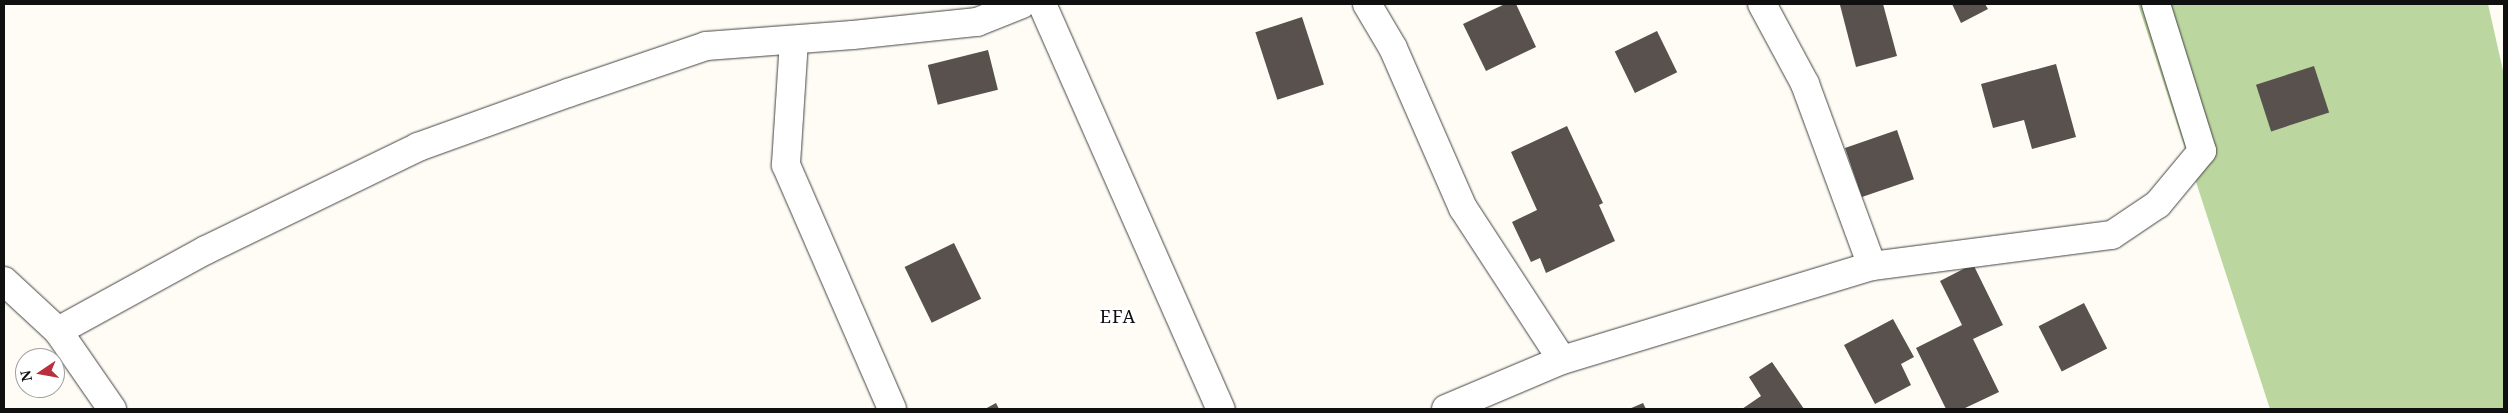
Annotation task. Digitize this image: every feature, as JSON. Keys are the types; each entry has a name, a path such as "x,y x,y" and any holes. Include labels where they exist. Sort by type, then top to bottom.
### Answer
{"street":[{"path":"58,331 206,250 418,147 706,46 794,40 977,22 1022,4"},
{"path":"1042,4 1221,409"},
{"path":"1367,4 1393,48 1462,208 1562,360"},
{"path":"1762,4 1805,84 1872,266"},
{"path":"1446,409 1562,360 1872,266 2112,235 2158,204 2202,151 2156,4"},
{"path":"794,40 786,165 892,409"},
{"path":"4,281 58,331 112,409"}],"green space":[{"path":"2138,4 2488,4 2504,75 2504,409 2270,409"}],"building":[{"path":"1505,4 1516,4 1536,47 1486,71 1463,24"},
{"path":"1883,4 1897,56 1856,67 1840,5"},
{"path":"1952,4 1985,4 1988,9 1961,23"},
{"path":"1302,17 1324,85 1277,100 1255,32"},
{"path":"1657,31 1677,72 1635,93 1615,52"},
{"path":"988,50 998,90 938,105 928,65"},
{"path":"2056,64 2076,137 2032,149 2024,120 1993,128 1981,84"},
{"path":"2314,66 2329,113 2271,131 2256,85"},
{"path":"1567,126 1603,203 1599,205 1615,241 1546,273 1540,258 1531,262 1512,222 1537,210 1511,152"},
{"path":"1897,130 1914,179 1862,197 1845,148"},
{"path":"954,243 981,299 932,323 905,267"},
{"path":"1973,264 2003,325 1973,339 1999,392 1963,409 1946,409 1916,348 1962,325 1940,281"},
{"path":"2084,303 2107,348 2062,372 2039,326"},
{"path":"1893,319 1914,357 1901,364 1911,385 1875,404 1844,345"},
{"path":"1772,362 1804,409 1742,409 1761,396 1749,377"},
{"path":"996,403 999,409 985,409"},
{"path":"1643,403 1646,409 1629,409"}],"district":[{"name":"EFA","path":"1118,316"}]}
